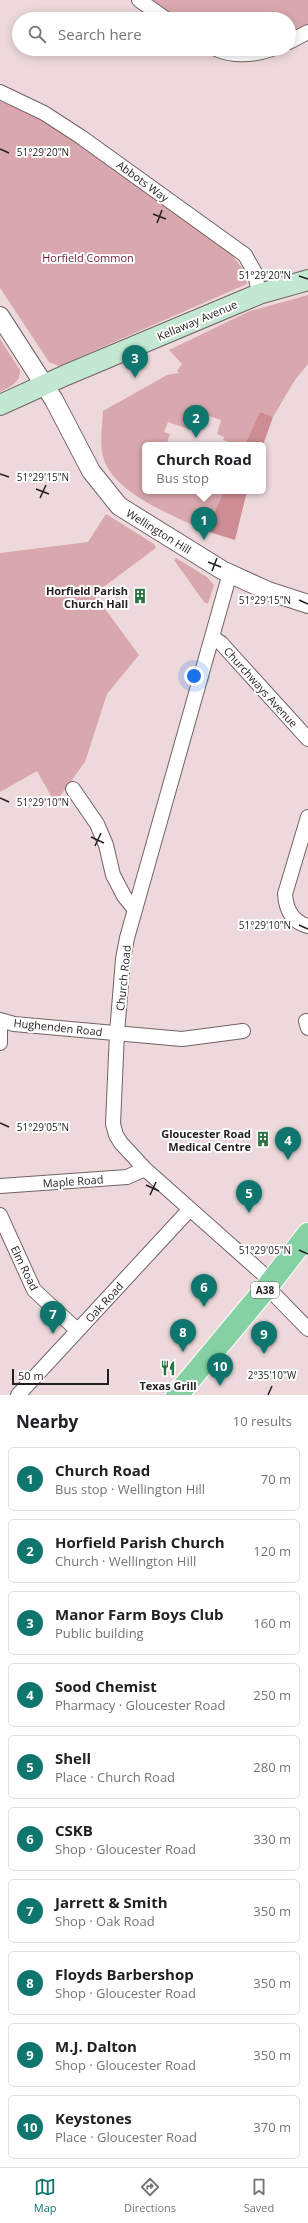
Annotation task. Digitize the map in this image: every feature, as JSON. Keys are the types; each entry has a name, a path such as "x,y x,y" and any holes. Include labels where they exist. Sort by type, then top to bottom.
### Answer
{"main road":[{"name":"Kellaway Avenue","path":"0,405 44,384 259,294 308,280"},
{"name":"A38","path":"177,1395 269,1284 308,1234"}],"street":[{"path":"139,0 156,12"},
{"path":"296,38 308,32"},
{"name":"Abbots Way","path":"0,92 44,113 81,137 244,255 255,273 259,294"},
{"name":"Wellington Hill","path":"0,316 44,384 92,471 119,506 230,573 268,591 308,604"},
{"name":"Church Road","path":"230,573 135,910 123,960 117,1033 113,1124 120,1143 145,1169 190,1209 269,1284 308,1330"},
{"name":"Churchways Avenue","path":"212,637 221,644 308,739"},
{"path":"73,789 96,824 106,845 113,875 124,896 135,910"},
{"path":"308,817 285,894 286,906 291,915 297,922 308,926"},
{"name":"Hughenden Road","path":"0,1020 14,1024 182,1039 243,1031"},
{"path":"0,1029 0,1043"},
{"name":"Maple Road","path":"0,1186 127,1177 145,1169"},
{"name":"Oak Road","path":"18,1395 190,1209"},
{"name":"Elm Road","path":"0,1215 34,1290 77,1330"}],"green space":[{"path":"152,0 308,0 308,26 296,32 296,12 166,12 153,3"},
{"name":"Horfield Common","path":"0,101 42,118 230,252 244,271 247,284 59,366 49,362 0,288"},
{"path":"308,295 308,364 295,380 273,417 260,413 246,442 229,442 223,440 224,437 217,434 221,420 206,415 200,433 168,422 164,432 170,434 167,442 142,442 142,494 223,494 206,531 148,503 121,484 111,472 102,454 101,436 103,411 167,375 179,373 177,371 182,364 169,350 250,311"},
{"path":"0,339 20,370 20,374 17,381 0,392"},
{"path":"106,514 154,544 156,548 94,594 139,655 107,694 85,762 55,803 37,771 0,792 0,553 88,542"},
{"path":"176,558 207,577 214,585 208,604 204,602 174,560"}],"shaded area":[{"path":"260,412 273,417 264,442 246,442"},
{"path":"223,494 246,494 235,540 206,531"}],"place":[{"name":"Manor Farm Boys Club","path":"135,378"},
{"name":"Horfield Parish Church","path":"196,438"},
{"name":"Church Road","path":"204,540"},
{"name":"Horfield Parish Church Hall","path":"140,596"},
{"name":"Gloucester Road Medical Centre","path":"263,1139"},
{"name":"Sood Chemist","path":"288,1160"},
{"name":"Shell","path":"249,1213"},
{"name":"CSKB","path":"204,1307"},
{"name":"Jarrett & Smith","path":"53,1334"},
{"name":"Floyds Barbershop","path":"183,1352"},
{"name":"M.J. Dalton","path":"264,1354"},
{"name":"Texas Grill","path":"168,1368"},
{"name":"Keystones","path":"220,1386"}]}
